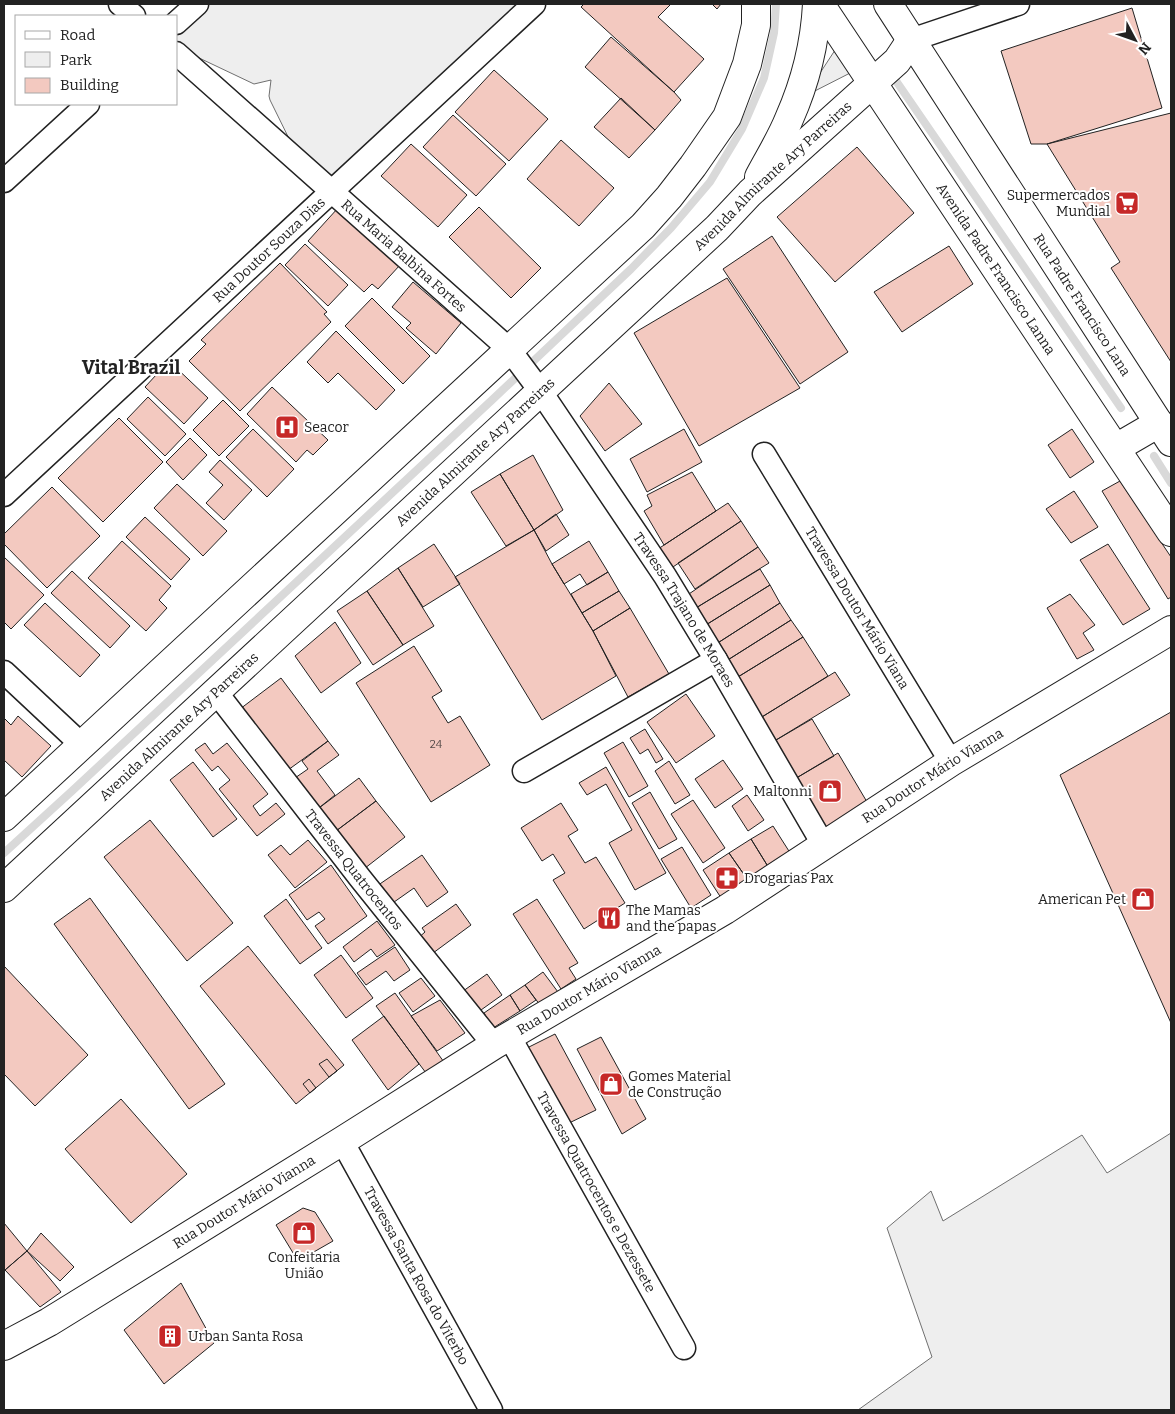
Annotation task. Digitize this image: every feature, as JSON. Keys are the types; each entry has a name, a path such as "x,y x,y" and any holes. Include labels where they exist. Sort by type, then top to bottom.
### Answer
{"main road":[{"path":"4,817 514,355 643,226 693,166 727,117 747,64 756,25 756,4"},
{"path":"750,193 789,119 796,100 806,72 819,4"},
{"name":"Avenida Padre Francisco Lanna","path":"819,4 874,82 1171,532"},
{"path":"888,4 911,40"},
{"name":"Avenida Almirante Ary Parreiras","path":"4,888 216,692 537,386 717,228 750,193 897,61 911,40"},
{"name":"Rua Padre Francisco Lana","path":"911,40 1165,432"},
{"path":"1116,448 1165,432"},
{"name":"Rua Doutor Mário Vianna","path":"4,1346 49,1322 501,1041 724,910 952,762 1171,630"}],"street":[{"path":"120,4 133,15"},
{"path":"178,21 197,4"},
{"name":"Rua Doutor Souza Dias","path":"4,495 534,4"},
{"path":"911,40 1018,4"},
{"name":"Rua Maria Balbina Fortes","path":"178,56 514,355 537,386"},
{"path":"4,181 87,105"},
{"name":"Travessa Trajano de Moraes","path":"537,386 665,576 824,846"},
{"name":"Travessa Doutor Mário Viana","path":"764,454 952,762"},
{"path":"524,772 716,660"},
{"path":"4,672 82,745"},
{"name":"Travessa Quatrocentos","path":"216,692 378,900 501,1041"},
{"name":"Travessa Quatrocentos e Dezessete","path":"501,1041 684,1348"},
{"name":"Travessa Santa Rosa do Viterbo","path":"342,1141 491,1410"}],"green space":[{"path":"197,4 527,4 332,191 302,165 270,100 271,80 254,84 178,48 178,21"},
{"path":"839,44 856,70 805,96"},
{"path":"1171,1133 1171,1410 858,1410 932,1357 887,1228 931,1191 943,1221 1082,1135 1107,1173"}],"building":[{"path":"584,4 671,4 658,17 704,59 674,92 581,7"},
{"path":"712,4 721,4 717,9"},
{"path":"1132,8 1162,108 1047,144 1031,144 1001,51"},
{"path":"611,37 681,100 655,130 585,67"},
{"path":"494,70 548,119 509,161 455,112"},
{"path":"621,98 655,130 629,158 594,127"},
{"name":"Supermercados Mundial","path":"1171,113 1171,362 1111,268 1120,262 1047,144"},
{"path":"453,115 506,164 476,196 423,147"},
{"path":"561,140 614,188 579,226 527,179"},
{"path":"411,144 467,195 438,227 381,176"},
{"path":"857,147 914,213 835,282 777,217"},
{"path":"479,207 541,268 511,298 449,237"},
{"path":"338,208 400,265 378,289 372,284 364,292 308,241"},
{"path":"772,236 848,352 800,384 723,269"},
{"path":"305,244 348,285 328,306 285,265"},
{"path":"949,246 973,284 902,332 874,292"},
{"path":"280,263 327,312 324,314 331,322 240,411 189,361 206,344 201,340"},
{"path":"727,278 800,388 699,446 634,333"},
{"path":"413,282 461,323 436,354 406,328 411,323 392,307"},
{"path":"372,298 430,356 403,384 345,326"},
{"path":"336,331 395,390 376,410 338,373 328,383 307,362"},
{"path":"169,361 208,398 184,424 145,387"},
{"path":"609,383 642,424 605,451 580,416"},
{"name":"Seacor","path":"272,387 328,440 313,455 307,450 296,462 247,414"},
{"path":"148,397 186,434 165,456 127,419"},
{"path":"223,400 249,426 219,456 193,430"},
{"path":"119,418 163,462 103,522 58,478"},
{"path":"253,429 294,469 267,497 226,457"},
{"path":"684,429 702,462 647,492 630,459"},
{"path":"1072,429 1094,462 1070,478 1048,445"},
{"path":"190,438 207,455 183,480 166,462"},
{"path":"533,455 563,510 534,530 500,474"},
{"path":"220,460 252,490 224,520 206,503 223,485 209,472"},
{"path":"692,472 716,511 664,545 644,511 652,506 647,495"},
{"path":"500,474 534,530 506,546 471,492"},
{"path":"1120,481 1171,557 1171,597 1168,599 1102,491"},
{"path":"177,484 227,531 203,556 154,508"},
{"path":"52,487 100,536 47,588 4,544 4,534"},
{"path":"1074,491 1098,527 1071,543 1046,509"},
{"path":"728,503 741,521 667,571 655,551"},
{"path":"556,514 569,535 546,551 534,530"},
{"path":"145,517 190,559 171,580 126,537"},
{"path":"741,521 758,547 695,589 678,563"},
{"path":"534,530 552,564 593,631 616,676 542,720 455,577"},
{"path":"122,541 171,586 159,600 167,608 146,631 88,578"},
{"path":"589,541 608,572 587,585 580,574 564,584 552,564"},
{"path":"434,544 460,584 423,607 398,568"},
{"path":"1108,544 1150,609 1123,625 1080,560"},
{"path":"758,547 769,563 691,611 683,598"},
{"path":"4,557 44,595 11,629 4,622"},
{"path":"398,568 434,626 403,645 367,591"},
{"path":"760,569 770,585 701,628 691,611"},
{"path":"72,571 130,626 110,648 51,593"},
{"path":"608,572 619,591 582,613 571,594"},
{"path":"770,585 780,603 713,646 701,628"},
{"path":"367,591 403,645 373,665 337,611"},
{"path":"619,591 630,608 593,631 582,613"},
{"path":"1070,594 1095,625 1083,633 1094,650 1077,659 1047,608"},
{"path":"45,603 100,655 80,677 24,625"},
{"path":"780,603 791,620 723,663 713,646"},
{"path":"630,608 669,674 628,697 593,631"},
{"path":"791,620 803,637 733,680 723,663"},
{"path":"335,622 361,663 321,693 295,656"},
{"path":"803,637 828,676 757,720 733,680"},
{"path":"414,646 442,691 432,697 448,723 460,716 490,765 431,802 356,683"},
{"path":"835,672 850,695 771,743 757,720"},
{"path":"281,678 328,741 288,770 240,709"},
{"path":"686,694 715,736 676,763 647,722"},
{"name":"American Pet","path":"1171,712 1171,1023 1060,775"},
{"path":"18,716 51,746 22,777 4,760 4,718 11,725"},
{"path":"812,719 834,756 793,780 771,743"},
{"path":"645,729 663,759 656,763 648,749 640,754 630,738"},
{"path":"328,741 339,755 317,771 335,795 315,811 292,780 308,769 302,761"},
{"path":"623,742 648,786 629,797 604,753"},
{"path":"205,743 213,754 227,743 268,794 253,806 260,816 276,803 285,814 257,836 219,789 230,780 218,766 212,771 195,750"},
{"name":"Maltonni","path":"838,753 870,807 827,835 793,780"},
{"path":"723,760 743,789 715,808 695,779"},
{"path":"669,761 690,795 675,804 655,771"},
{"path":"193,762 237,819 213,837 170,780"},
{"path":"606,767 666,873 635,890 609,843 632,830 606,784 587,795 579,783"},
{"path":"359,778 376,801 332,834 315,811"},
{"path":"650,792 677,839 659,849 632,803"},
{"path":"747,795 764,820 748,831 732,806"},
{"path":"693,800 725,848 703,863 671,814"},
{"path":"376,801 405,837 360,872 332,834"},
{"path":"561,803 578,830 568,836 585,863 596,857 625,903 584,929 553,880 565,873 553,854 542,861 521,828"},
{"path":"150,820 233,923 187,961 104,857"},
{"path":"773,826 794,859 772,873 751,839"},
{"path":"751,839 772,873 752,886 729,853"},
{"path":"308,840 327,862 295,888 268,855 281,845 290,855"},
{"path":"682,847 711,895 691,908 661,859"},
{"name":"Drogarias Pax","path":"729,853 752,886 725,904 703,870"},
{"path":"422,855 448,892 427,907 414,888 387,907 374,888"},
{"path":"331,865 367,916 328,944 315,926 325,919 319,912 307,920 289,895"},
{"path":"90,898 225,1084 189,1109 54,924"},
{"path":"286,899 322,948 300,964 264,916"},
{"path":"537,899 578,963 569,968 576,979 561,989 513,914"},
{"path":"456,904 471,925 429,956 417,939 425,932 422,928"},
{"path":"377,921 395,945 377,957 371,949 354,962 343,947"},
{"path":"248,946 344,1065 296,1104 200,986"},
{"path":"395,947 410,970 394,981 386,971 366,985 357,973"},
{"path":"341,955 373,998 346,1018 314,975"},
{"path":"4,966 88,1055 35,1106 4,1074"},
{"path":"543,972 558,992 540,1005 525,985"},
{"path":"487,974 502,995 474,1015 459,994"},
{"path":"421,978 435,996 413,1012 399,993"},
{"path":"525,985 536,1000 520,1011 510,995"},
{"path":"395,993 446,1065 429,1077 376,1006"},
{"path":"510,995 520,1011 493,1028 484,1013"},
{"path":"440,1000 465,1033 437,1051 411,1016"},
{"path":"384,1016 419,1064 388,1090 352,1040"},
{"path":"555,1034 596,1110 567,1124 525,1049"},
{"name":"Gomes Material de Construção","path":"601,1037 646,1119 622,1134 577,1049"},
{"path":"327,1059 337,1071 329,1077 319,1064"},
{"path":"309,1079 316,1088 310,1093 303,1084"},
{"path":"121,1099 187,1174 131,1223 65,1149"},
{"name":"Confeitaria União","path":"303,1208 315,1212 333,1241 298,1261 276,1225"},
{"path":"4,1223 27,1251 5,1270 4,1269"},
{"path":"41,1233 74,1267 60,1281 27,1251"},
{"path":"27,1251 61,1292 40,1307 5,1270"},
{"name":"Urban Santa Rosa","path":"181,1283 214,1343 164,1384 124,1330"}],"waterway":[{"path":"4,853 492,400 631,269 671,228 710,182 742,129 764,78 774,33 776,4"},
{"path":"892,75 1121,408"},
{"path":"1154,456 1171,483"}],"place":[{"name":"Supermercados Mundial","path":"1127,203"},
{"name":"Seacor","path":"287,427"},
{"name":"Maltonni","path":"830,791"},
{"name":"Drogarias Pax","path":"727,878"},
{"name":"American Pet","path":"1143,899"},
{"name":"The Mamas and the papas","path":"609,918"},
{"name":"Gomes Material de Construção","path":"611,1084"},
{"name":"Confeitaria União","path":"304,1233"},
{"name":"Urban Santa Rosa","path":"170,1336"}],"district":[{"name":"Vital Brazil","path":"131,367"}]}
